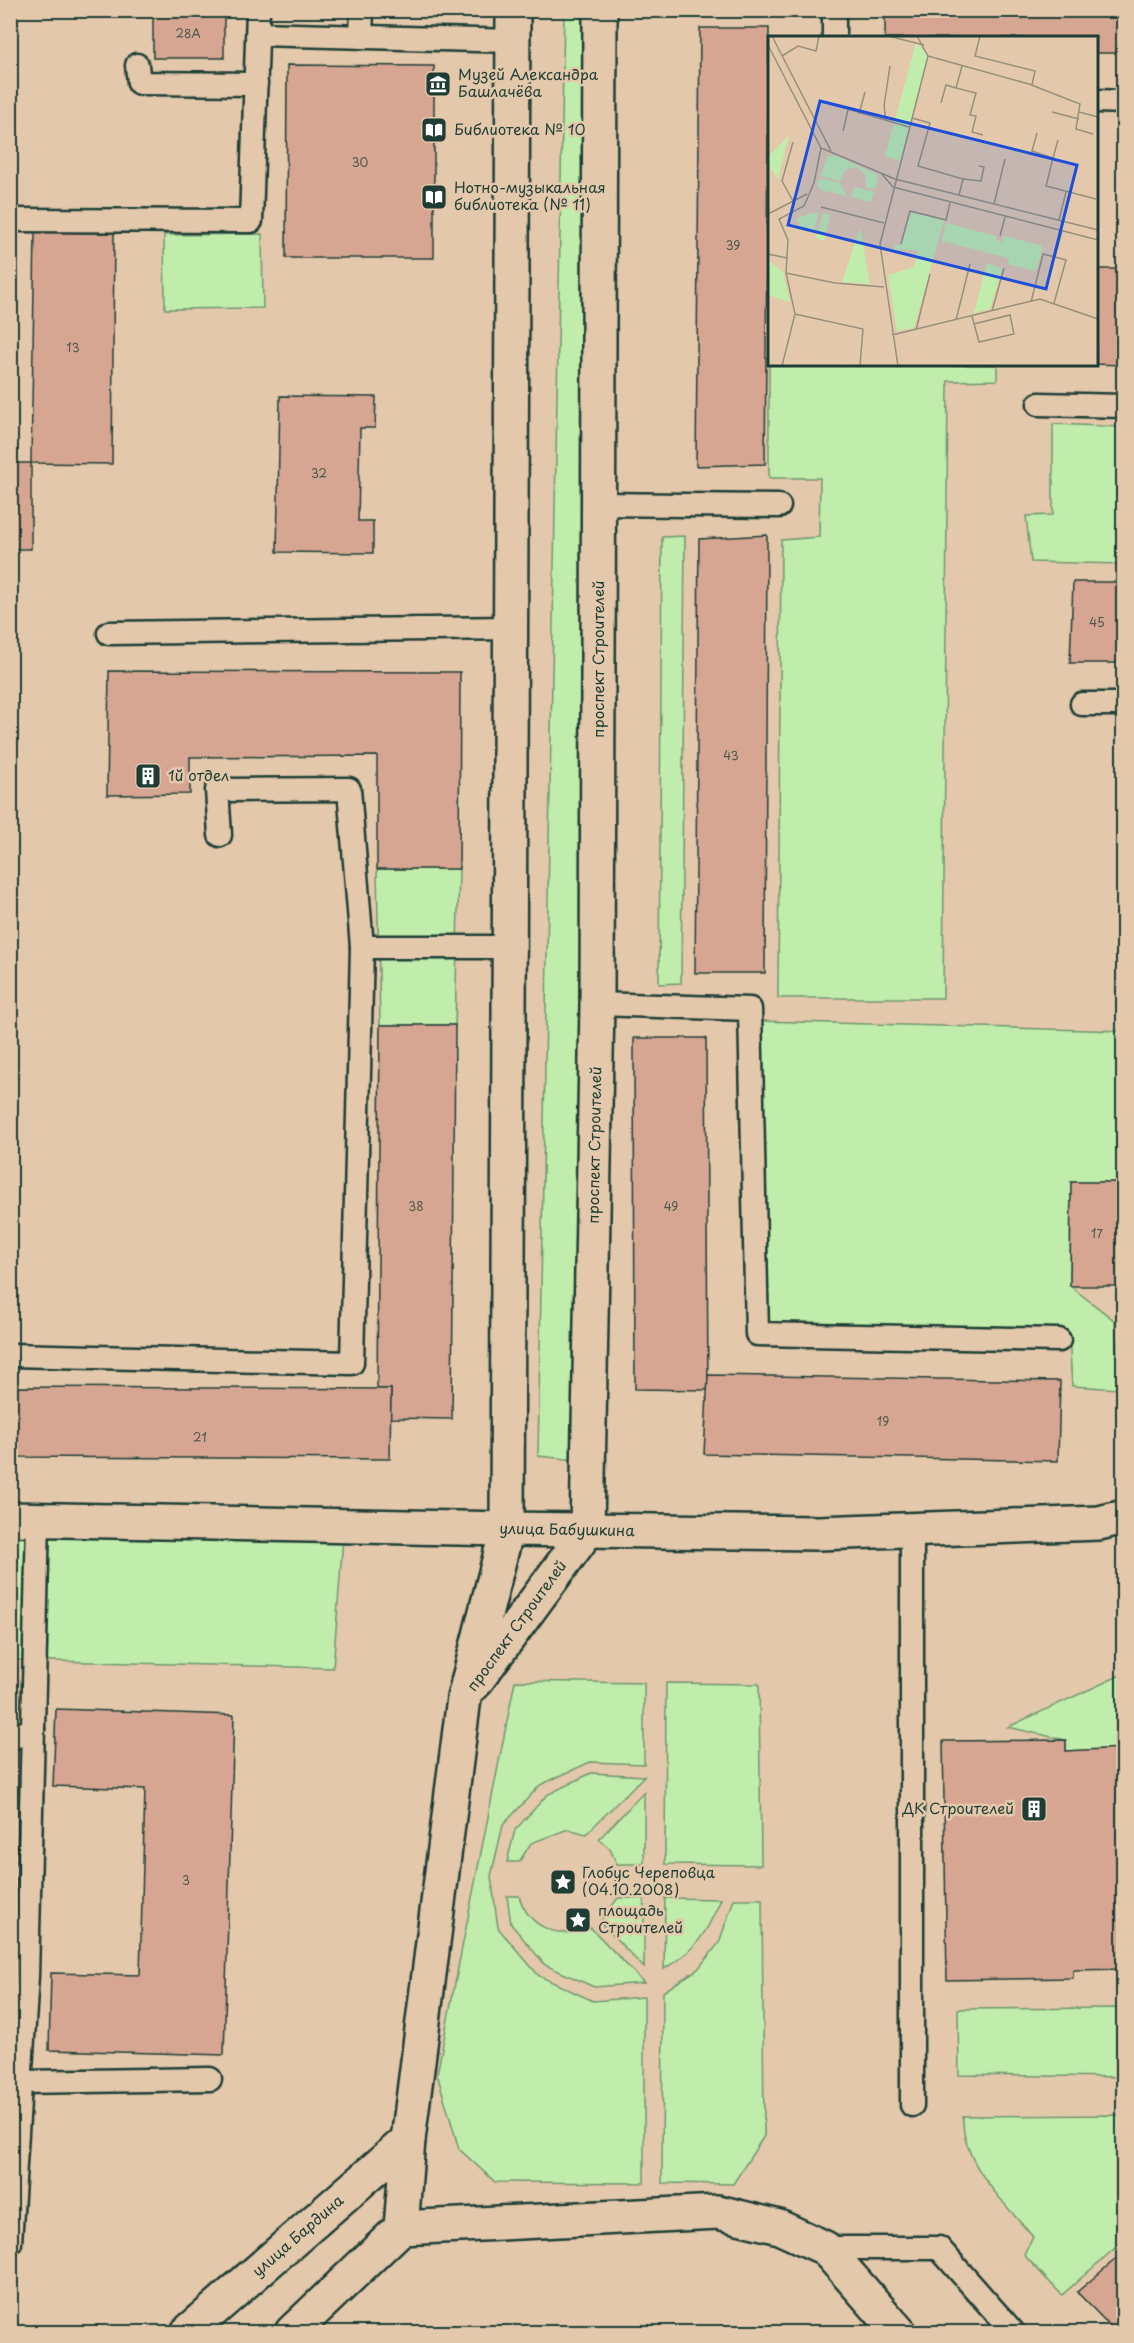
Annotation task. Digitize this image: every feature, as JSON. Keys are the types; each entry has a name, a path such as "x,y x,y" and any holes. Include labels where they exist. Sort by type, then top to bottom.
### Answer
{"main road":[{"name":"проспект Строителей","path":"464,1698 587,1531 597,1004 600,10"},
{"name":"проспект Строителей","path":"464,1698 507,1528 513,26"},
{"name":"улица Бабушкина","path":"24,1520 818,1533 1099,1523 1124,1517"},
{"path":"401,2228 408,2140 464,1698"},
{"name":"улица Бардина","path":"188,2332 408,2140"},
{"path":"292,2332 401,2228 718,2212 779,2227 825,2248 898,2332"}],"lane":[{"path":"10,220 251,221 258,10"},
{"path":"361,37 362,10"},
{"path":"834,10 834,36"},
{"path":"258,34 361,37 513,26"},
{"path":"137,65 139,83 256,84"},
{"path":"1098,101 1124,102"},
{"path":"1039,404 1124,406"},
{"path":"599,504 779,506"},
{"path":"109,633 511,628"},
{"path":"1082,704 1124,704"},
{"path":"10,1354 352,1363 362,947 349,789 217,790 220,835"},
{"path":"362,947 510,947"},
{"path":"597,1004 750,1009 757,1334 1059,1340"},
{"path":"10,2243 21,2082 19,1976 33,1729 24,1520"},
{"path":"912,1530 912,2105"},
{"path":"10,1739 33,1729"},
{"path":"21,2082 210,2079"},
{"path":"825,2248 939,2248 1013,2332"}],"green space":[{"path":"592,10 576,1460 538,1456 564,11"},
{"path":"262,234 263,308 165,309 164,235"},
{"path":"769,366 997,366 997,380 948,381 943,998 778,998 781,540 819,537 820,478 769,478"},
{"path":"1053,424 1123,427 1123,564 1031,562 1026,516 1053,515"},
{"path":"685,536 681,983 659,984 662,537"},
{"path":"377,869 459,869 455,1025 380,1025"},
{"path":"758,1021 1123,1031 1123,1182 1071,1182 1070,1286 1115,1321 1120,1389 1072,1386 1069,1333 766,1324"},
{"path":"11,1519 344,1525 333,1668 11,1660"},
{"path":"1123,1674 1123,1748 1066,1751 1066,1740 1008,1727"},
{"path":"515,1681 644,1683 644,1764 590,1762 540,1785 503,1825 491,1876 498,1928 539,1976 593,2001 644,1997 644,2183 495,2182 459,2149 437,2074"},
{"path":"666,1683 759,1684 761,1865 665,1864"},
{"path":"591,1773 644,1776 586,1834 568,1829 531,1843 519,1862 507,1862 515,1830 547,1795"},
{"path":"644,1792 644,1864 617,1864 610,1849 599,1839"},
{"path":"507,1896 519,1896 530,1917 547,1929 568,1933 591,1928 644,1983 594,1987 545,1965 511,1924"},
{"path":"618,1898 644,1898 644,1968 600,1922"},
{"path":"665,1898 721,1899 699,1940 685,1955 664,1969"},
{"path":"734,1899 762,1899 764,2136 733,2184 662,2183 663,1992 698,1969 719,1943"},
{"path":"1123,2008 1123,2077 959,2075 958,2009"},
{"path":"1123,2115 1123,2241 1062,2295 1024,2255 1033,2237 998,2196 977,2166 964,2134 963,2116"}],"building":[{"path":"153,10 224,10 224,58 153,58"},
{"path":"885,10 1124,10 1124,53 1098,53 1098,36 885,36"},
{"path":"700,28 769,28 765,464 696,466"},
{"path":"287,65 434,66 434,258 286,258"},
{"path":"35,232 114,233 112,464 31,463"},
{"path":"1098,269 1124,269 1124,365 1098,364"},
{"path":"280,396 376,397 375,428 360,428 358,521 373,521 373,553 277,552"},
{"path":"10,463 31,463 31,549 10,549"},
{"path":"767,535 765,973 695,973 699,539"},
{"path":"1073,582 1124,582 1124,663 1070,663"},
{"name":"1й отдел","path":"109,671 460,672 459,869 377,869 377,756 190,757 190,794 107,795"},
{"path":"380,1025 455,1025 452,1419 390,1418 391,1389 377,1389"},
{"path":"634,1038 706,1038 708,1390 635,1389"},
{"path":"1071,1182 1124,1182 1124,1286 1070,1286"},
{"path":"708,1375 1060,1381 1058,1461 704,1454"},
{"path":"10,1387 391,1389 390,1459 10,1457"},
{"path":"56,1709 234,1715 224,2055 49,2050 51,1973 140,1975 145,1789 53,1786"},
{"name":"ДК Строителей","path":"1066,1740 1066,1751 1124,1748 1124,1969 1073,1970 1073,1978 947,1980 943,1741"},
{"path":"1124,2252 1124,2332 1116,2332 1077,2292"}],"place":[{"name":"Музей Александра Башлачёва","path":"438,84"},
{"name":"Библиотека № 10","path":"434,130"},
{"name":"Нотно-музыкальная библиотека (№ 11)","path":"434,197"},
{"name":"1й отдел","path":"148,776"},
{"name":"ДК Строителей","path":"1034,1809"},
{"name":"Глобус Череповца (04.10.2008)","path":"563,1882"},
{"name":"площадь Строителей","path":"578,1920"}]}
